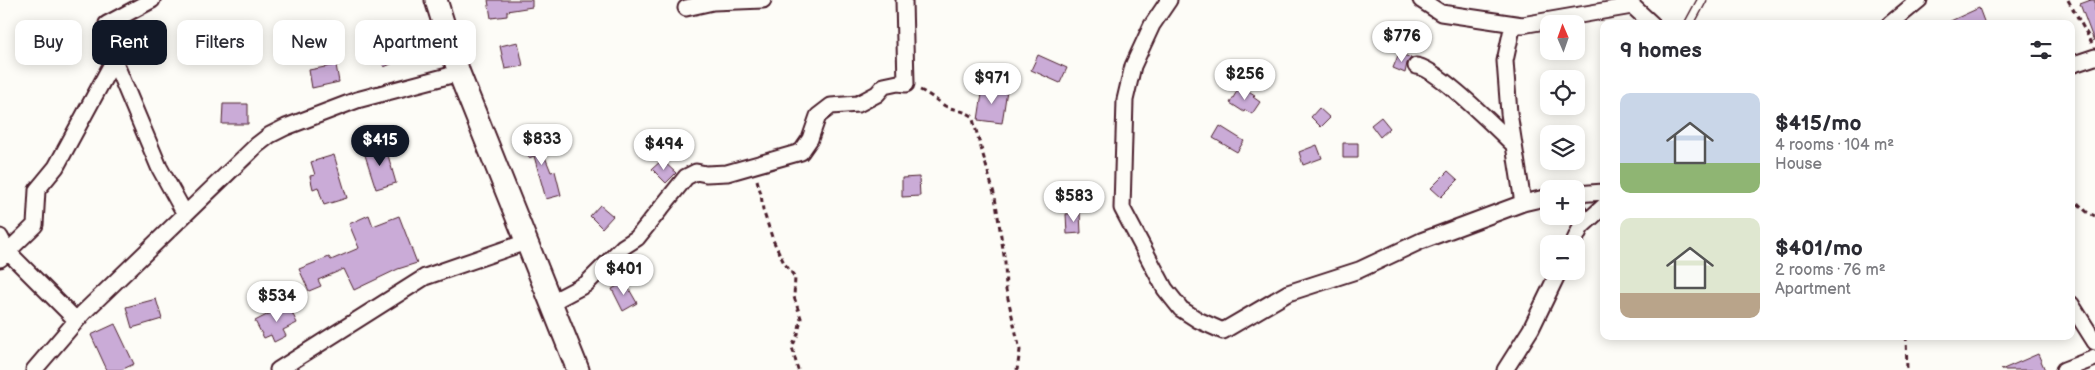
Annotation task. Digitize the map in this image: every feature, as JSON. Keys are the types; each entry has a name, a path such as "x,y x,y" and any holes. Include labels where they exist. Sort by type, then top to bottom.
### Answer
{"street":[{"path":"114,20 152,0"},
{"path":"436,0 459,73 578,370"},
{"path":"686,8 713,2 763,0"},
{"path":"550,303 586,284 623,246 637,238 686,177 696,172 727,174 802,152 810,139 818,116 831,106 858,104 877,94 884,86 898,83 906,84 904,0"},
{"path":"1169,0 1152,25 1133,66 1125,100 1122,208 1165,290 1181,309 1198,320 1223,331 1288,293 1359,270 1421,241 1523,203 1540,199"},
{"path":"1421,0 1441,13 1522,25 1629,3 1648,20"},
{"path":"1895,20 1919,0"},
{"path":"1513,24 1505,61 1514,145 1523,203"},
{"path":"2075,64 2095,57"},
{"path":"4,255 35,225 37,190 56,167 111,65"},
{"path":"116,65 159,167 185,214"},
{"path":"1416,66 1423,67 1450,87 1514,145"},
{"path":"34,370 76,320 257,145 270,135 357,100 459,73"},
{"path":"1585,193 1600,192"},
{"path":"1577,235 1581,227 1600,210"},
{"path":"0,237 4,255 76,320"},
{"path":"278,370 424,277 526,242"},
{"path":"1505,370 1531,329 1555,280"},
{"path":"2075,310 2095,342"},
{"path":"2064,370 2095,358"}],"lane":[{"path":"1691,20 1702,0"}],"path":[{"path":"2068,0 2095,47"},
{"path":"906,84 932,95 945,106 965,111 972,116 995,197 1005,262 1006,290 1020,350 1017,370"},
{"path":"752,167 762,194 762,210 773,240 784,263 795,277 794,297 801,318 798,334 792,347 798,370"},
{"path":"2075,201 2087,212 2095,216"},
{"path":"1906,340 1907,370"}],"building":[{"path":"488,0 532,0 532,7 507,11 507,16 491,18"},
{"path":"2095,0 2094,41 2080,4"},
{"path":"1979,8 1984,20 1953,20"},
{"path":"518,42 523,66 505,69 500,46"},
{"path":"1399,53 1411,58 1407,63 1405,73 1393,68"},
{"path":"1038,55 1067,68 1060,83 1031,70"},
{"path":"336,65 339,82 312,88 309,70"},
{"path":"1240,86 1255,95 1253,97 1260,102 1252,114 1245,110 1244,112 1230,103"},
{"path":"983,87 1007,90 1002,123 978,120"},
{"path":"223,104 248,104 248,124 222,124"},
{"path":"1319,108 1330,118 1321,127 1311,117"},
{"path":"1381,117 1390,128 1380,137 1371,125"},
{"path":"1220,126 1244,141 1237,152 1213,138"},
{"path":"535,132 551,172 555,171 561,195 546,199 534,156 529,158 521,137"},
{"path":"1343,143 1358,143 1358,158 1343,158"},
{"path":"385,145 396,183 376,189 364,152"},
{"path":"1317,145 1322,158 1303,165 1299,152"},
{"path":"334,155 347,198 324,205 318,187 313,189 310,176 315,175 311,162"},
{"path":"662,160 676,173 666,183 652,169"},
{"path":"1448,171 1458,180 1441,197 1431,188"},
{"path":"919,177 920,196 902,197 902,178"},
{"path":"600,205 613,216 602,228 590,216"},
{"path":"1080,213 1081,233 1067,234 1066,214"},
{"path":"369,215 373,226 399,216 417,263 398,269 354,290 344,269 318,280 321,286 309,291 299,269 329,257 331,260 359,248 349,224"},
{"path":"625,282 637,303 623,311 612,289"},
{"path":"156,299 162,319 132,328 126,307"},
{"path":"288,304 297,323 283,330 286,336 274,342 271,335 264,338 255,321"},
{"path":"115,324 134,364 121,370 107,370 91,335"},
{"path":"2038,354 2045,370 2001,370"}]}
